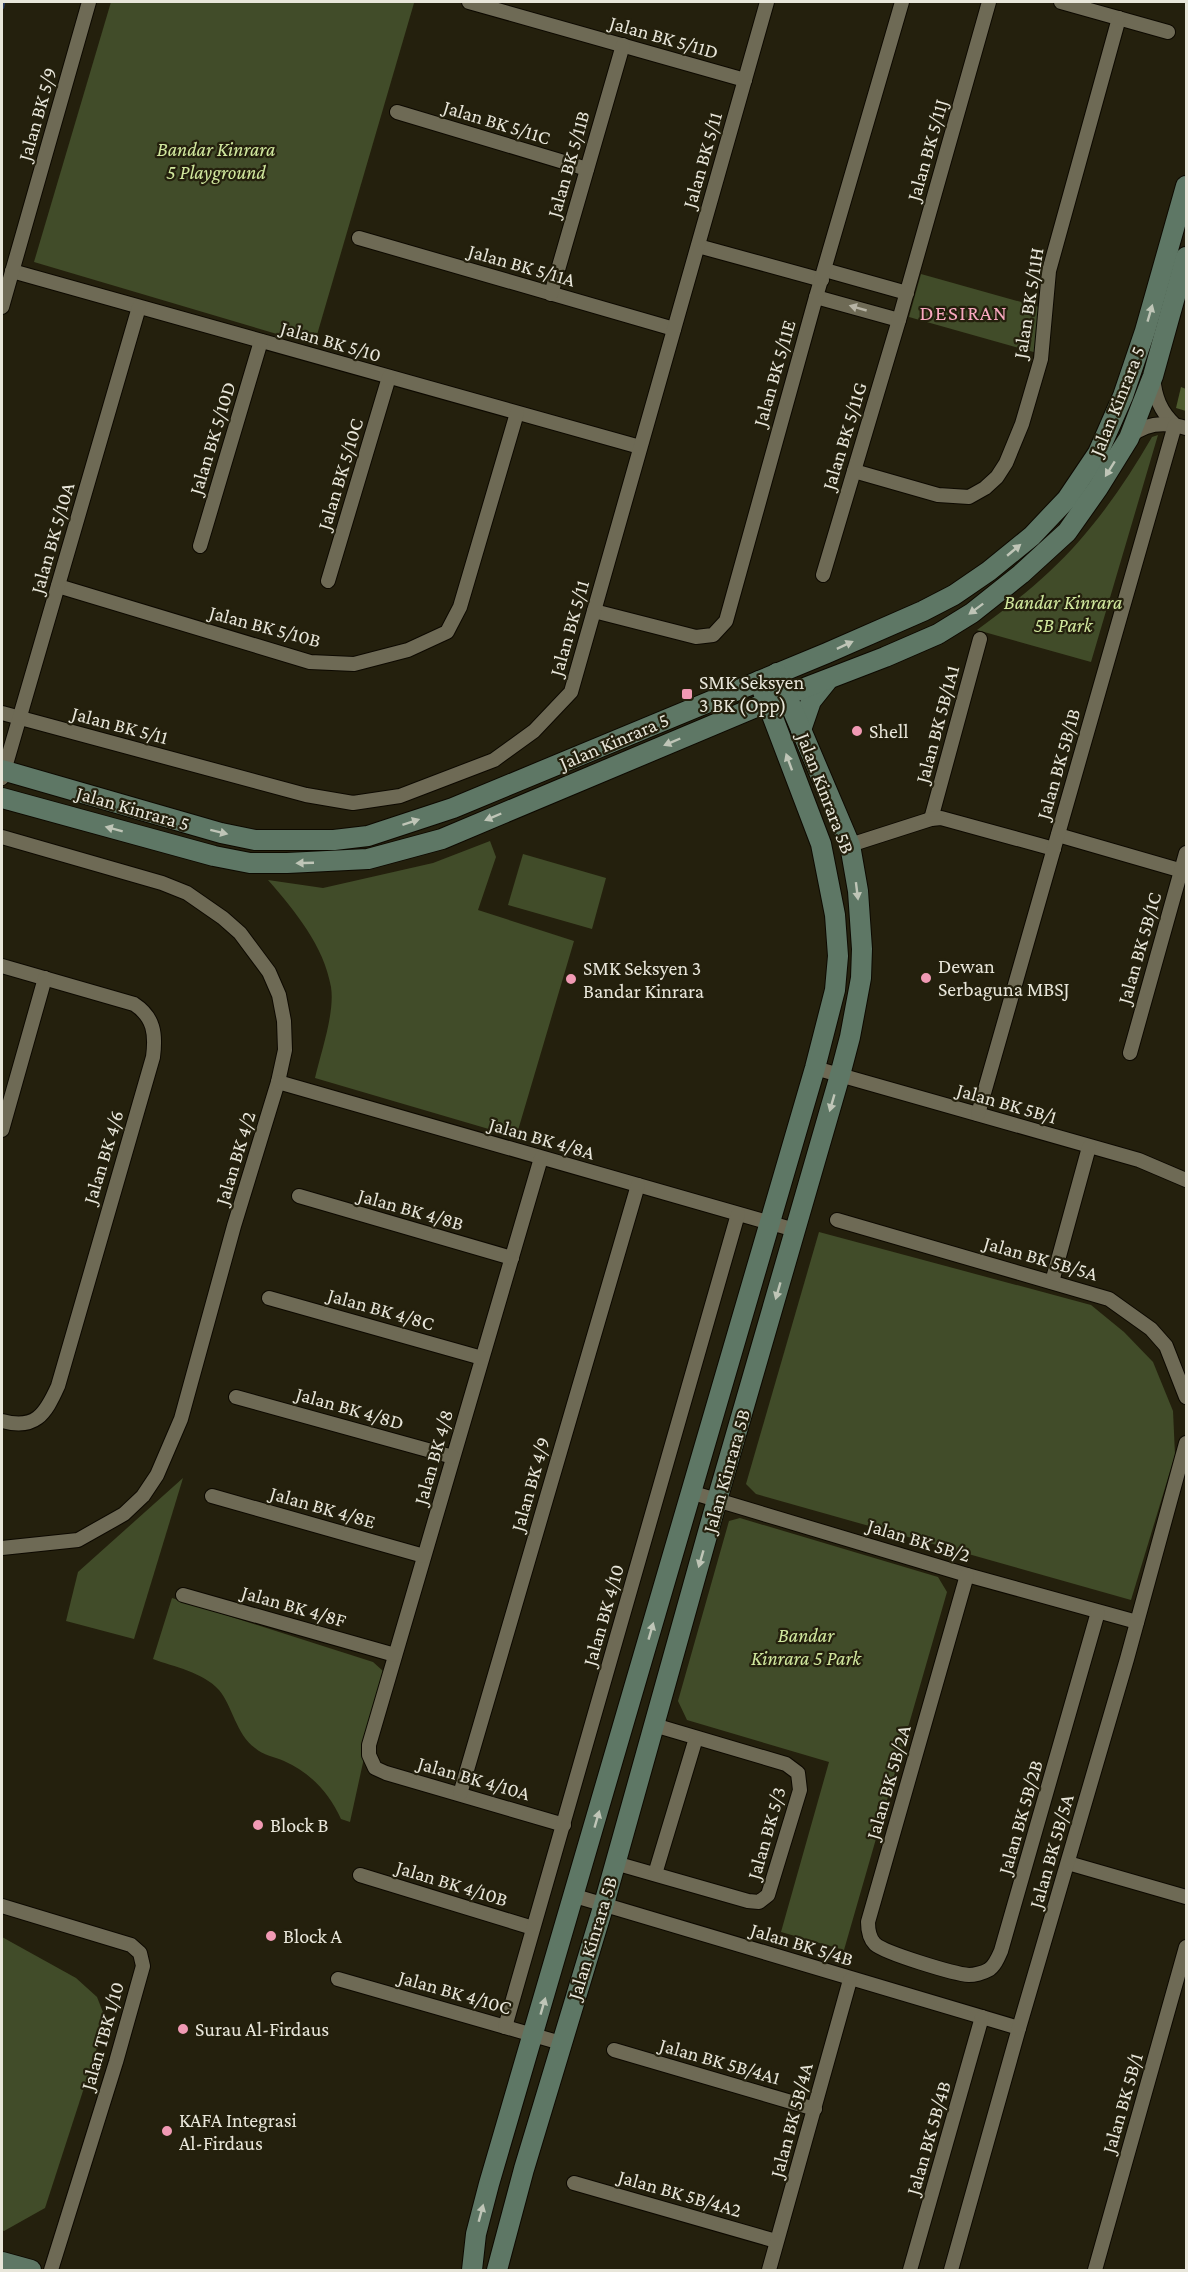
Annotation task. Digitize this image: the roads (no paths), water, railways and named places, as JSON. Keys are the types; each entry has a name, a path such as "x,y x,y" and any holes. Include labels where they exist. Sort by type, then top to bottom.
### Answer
{"street":[{"name":"Jalan BK 5/9","path":"2,307 89,2"},
{"name":"Jalan BK 5/11D","path":"469,2 745,80"},
{"name":"Jalan BK 5/11","path":"20,718 306,795 353,804 400,796 494,760 534,731 571,692 767,2"},
{"name":"Jalan BK 5/11E","path":"594,611 696,637 713,635 726,621 816,297 902,2"},
{"name":"Jalan BK 5/11J","path":"901,314 989,2"},
{"path":"1061,2 1168,32"},
{"name":"Jalan BK 5/11H","path":"854,471 938,495 969,497 985,488 997,477 1006,463 1022,424 1041,359 1049,271 1119,18"},
{"name":"Jalan BK 5/11B","path":"551,294 623,45"},
{"name":"Jalan BK 5/11C","path":"397,112 587,169"},
{"name":"Jalan Kinrara 5","path":"2,773 221,833 255,840 346,839 368,836 453,808 923,611 954,595 989,571 1032,536 1067,499 1098,453 1123,396 1145,331 1186,186"},
{"name":"Jalan BK 5/11A","path":"359,238 674,328"},
{"path":"698,246 907,292"},
{"name":"Jalan Kinrara 5","path":"2,798 214,856 250,862 287,863 368,859 442,839 726,719 938,634 972,613 1066,532 1098,488 1129,438 1153,376 1186,257"},
{"name":"Jalan BK 5/10","path":"12,272 640,447"},
{"path":"816,297 901,314"},
{"name":"Jalan BK 5/10A","path":"2,773 139,307"},
{"name":"Jalan BK 5/11G","path":"823,574 901,314"},
{"name":"Jalan BK 5/10D","path":"200,546 261,341"},
{"path":"1153,376 1154,387 1164,415 1181,426"},
{"name":"Jalan BK 5/10C","path":"328,581 389,377"},
{"name":"Jalan BK 5/10B","path":"58,586 310,662 354,664 408,650 447,632 460,607 516,412"},
{"path":"1129,438 1143,427 1181,426"},
{"name":"Jalan BK 5B/1B","path":"978,1114 1058,835 1181,426"},
{"name":"Jalan BK 5B/1A1","path":"931,819 980,639"},
{"name":"Jalan Kinrara 5B","path":"497,2271 517,2192 604,1904 717,1500 840,1075 856,1006 862,959 858,891 850,845 777,673"},
{"path":"801,730 811,701 829,679"},
{"name":"Jalan Kinrara 5B","path":"472,2271 476,2234 815,1068 834,990 838,956 835,915 821,844 759,681"},
{"path":"2,713 20,718"},
{"path":"726,719 760,723 774,729 780,736"},
{"path":"850,845 931,819 941,818 1054,849"},
{"path":"1058,835 1184,871"},
{"name":"Jalan BK 4/2","path":"2,837 162,883 187,893 224,918 256,952 269,972 279,995 284,1021 285,1050 278,1082 230,1242 181,1419 168,1454 157,1475 143,1496 124,1514 78,1540 2,1548"},
{"name":"Jalan BK 5B/1C","path":"1130,1053 1184,871 1186,853"},
{"name":"Jalan BK 4/6","path":"2,966 134,1004 143,1010 151,1021 155,1038 153,1057 58,1386 50,1403 39,1417 25,1425 2,1421"},
{"path":"2,1130 45,978"},
{"name":"Jalan BK 5B/1","path":"815,1068 1139,1160 1186,1180"},
{"name":"Jalan BK 4/8A","path":"278,1082 795,1230"},
{"path":"1052,1282 1089,1146"},
{"name":"Jalan BK 4/8","path":"375,1768 369,1755 369,1745 541,1158"},
{"name":"Jalan BK 4/9","path":"460,1794 638,1185"},
{"name":"Jalan BK 4/8B","path":"299,1196 512,1258"},
{"name":"Jalan BK 4/10","path":"505,2027 738,1214"},
{"name":"Jalan BK 5B/5A","path":"837,1220 1109,1299 1151,1329 1166,1346 1186,1397"},
{"name":"Jalan BK 4/8C","path":"268,1298 483,1358"},
{"name":"Jalan BK 4/8D","path":"236,1396 453,1457"},
{"name":"Jalan BK 5B/5A","path":"951,2271 1186,1443"},
{"name":"Jalan BK 5B/2","path":"690,1492 967,1575 1137,1622"},
{"name":"Jalan BK 4/8E","path":"212,1496 424,1556"},
{"name":"Jalan BK 5B/2A","path":"929,1964 884,1950 874,1943 868,1934 868,1922 967,1575"},
{"name":"Jalan BK 4/8F","path":"183,1595 395,1654"},
{"name":"Jalan BK 5B/2B","path":"929,1964 969,1975 988,1970 1001,1952 1098,1612"},
{"name":"Jalan BK 5/3","path":"615,1863 748,1901 759,1902 768,1895 800,1790 798,1773 786,1764 654,1725"},
{"path":"655,1875 696,1738"},
{"name":"Jalan BK 4/10A","path":"375,1768 564,1825"},
{"path":"1068,1863 1186,1897"},
{"name":"Jalan BK 4/10B","path":"360,1875 533,1928"},
{"name":"Jalan BK 5/4B","path":"575,1896 850,1980 1019,2028"},
{"name":"Jalan TBK 1/10","path":"2,1906 131,1945 140,1953 143,1966 116,2062 51,2271"},
{"name":"Jalan BK 5B/1","path":"1095,2271 1186,1947"},
{"name":"Jalan BK 4/10C","path":"338,1979 561,2043"},
{"name":"Jalan BK 5B/4A","path":"769,2271 850,1980"},
{"name":"Jalan BK 5B/4B","path":"910,2271 982,2017"},
{"name":"Jalan BK 5B/4A1","path":"614,2050 815,2109"},
{"name":"Jalan BK 5B/4A2","path":"574,2182 777,2241"},
{"path":"2,2262 31,2271"}],"waterway":[{"path":"2,7 3,2"}],"place":[{"name":"SMK Seksyen 3 BK (Opp)","path":"687,694"},
{"name":"Shell","path":"857,731"},
{"name":"Dewan Serbaguna MBSJ","path":"926,978"},
{"name":"SMK Seksyen 3 Bandar Kinrara","path":"571,979"},
{"name":"Block B","path":"258,1825"},
{"name":"Block A","path":"271,1936"},
{"name":"Surau Al-Firdaus","path":"183,2029"},
{"name":"KAFA Integrasi Al-Firdaus","path":"167,2131"}],"district":[{"name":"DESIRAN","path":"964,313"}],"park label":[{"name":"Bandar Kinrara 5 Playground","path":"216,160"},
{"name":"Bandar Kinrara 5B Park","path":"1063,614"},
{"name":"Bandar Kinrara 5 Park","path":"806,1646"}]}
